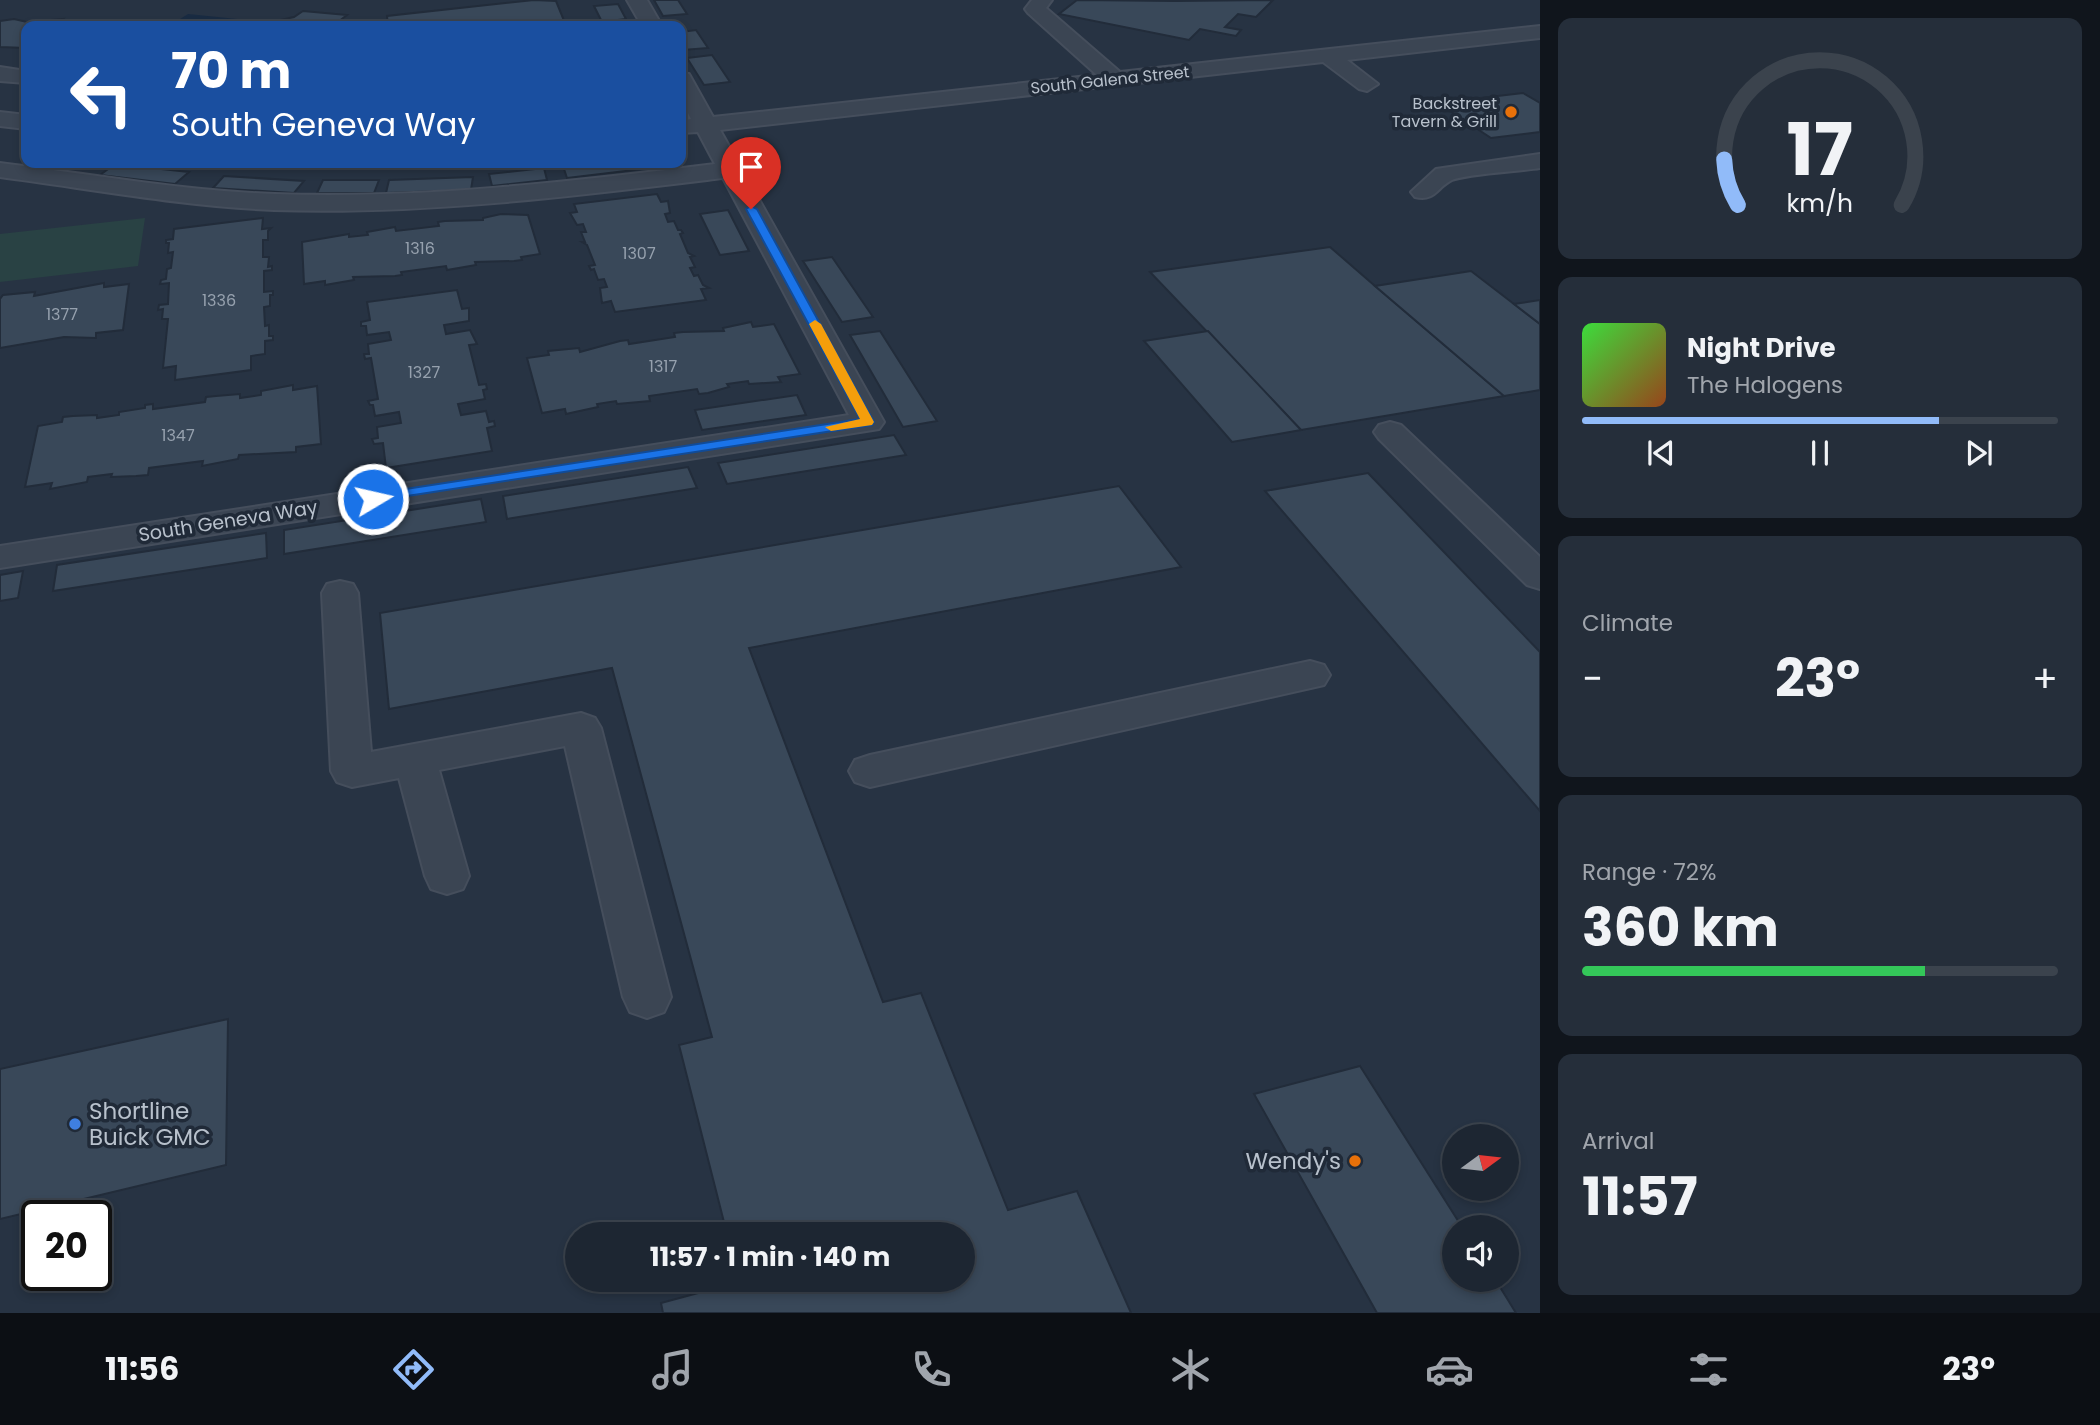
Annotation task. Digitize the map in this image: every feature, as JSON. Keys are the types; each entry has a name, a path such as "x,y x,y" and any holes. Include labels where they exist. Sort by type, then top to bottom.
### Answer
{"street":[{"path":"637,0 649,21"},
{"path":"1042,0 1035,9 1115,79"},
{"name":"South Galena Street","path":"693,126 1540,32"},
{"path":"1501,37 1530,53"},
{"path":"1326,55 1367,84"},
{"path":"0,74 21,76"},
{"name":"South Geneva Way","path":"0,557 868,422 729,170 693,126 686,99"},
{"path":"0,119 21,121"},
{"path":"1424,192 1446,174 1540,161"},
{"path":"20,168 193,198 352,204 508,196 729,170"},
{"path":"1390,432 1540,577"},
{"path":"340,593 352,771 581,728 647,997"},
{"path":"870,771 1310,675"},
{"path":"415,759 447,876"}],"green space":[{"path":"145,218 138,266 0,282 0,234"}],"water":[{"path":"188,14 237,19 234,21 177,21"}],"building":[{"path":"534,0 556,1 564,21 388,21 387,16"},
{"path":"654,0 678,0 687,14 663,16"},
{"path":"1077,0 1273,0 1256,17 1238,14 1225,27 1241,30 1236,36 1200,29 1189,40 1059,14"},
{"path":"618,4 626,19 602,21 594,6"},
{"path":"303,11 347,15 339,21 276,21 294,17"},
{"path":"0,21 23,21 21,48 0,47"},
{"path":"696,30 708,48 686,50 686,31"},
{"path":"712,55 730,82 704,85 687,58"},
{"path":"1523,93 1540,103 1540,132 1491,138 1438,103"},
{"path":"110,168 152,168 189,172 175,184 100,175"},
{"path":"544,168 547,180 492,186 489,174"},
{"path":"564,168 651,168 567,178"},
{"path":"224,176 304,181 294,193 213,188"},
{"path":"473,177 471,190 386,193 389,180"},
{"path":"323,180 379,180 374,193 317,193"},
{"path":"657,194 661,202 668,201 670,213 665,214 668,222 674,221 678,230 681,230 683,233 680,234 688,253 694,256 690,257 695,267 690,268 694,276 698,275 703,285 709,288 701,289 706,300 615,312 611,301 602,303 600,288 607,287 604,279 598,280 594,269 591,270 589,266 595,265 587,245 582,242 585,242 581,232 586,232 583,224 577,225 570,213 577,212 574,204"},
{"path":"728,210 749,251 720,255 700,214"},
{"path":"501,214 528,215 540,254 514,261 475,262 476,265 447,270 446,266 401,272 402,275 395,276 353,277 354,280 325,285 325,281 304,284 302,242 349,234 349,237 368,235 367,232 395,227 396,231 439,226 438,222 445,221 483,220"},
{"path":"263,218 262,229 271,228 268,231 268,240 263,240 263,257 269,257 268,267 272,266 272,270 264,271 264,292 273,291 273,295 270,295 270,306 264,307 265,326 269,325 269,336 273,336 273,340 265,341 265,354 251,356 251,370 175,380 176,366 163,368 168,319 162,319 163,309 158,310 159,305 168,304 169,283 160,284 161,280 166,279 167,269 171,268 173,252 168,253 169,243 166,243 166,240 173,239 174,229"},
{"path":"1330,247 1504,396 1301,430 1150,272"},
{"path":"832,257 873,317 842,322 803,261"},
{"path":"1471,271 1540,324 1540,390 1504,396 1375,286"},
{"path":"104,283 104,287 129,284 123,330 96,333 96,338 64,337 0,348 0,299 3,295 35,292 34,296"},
{"path":"457,290 462,309 469,308 469,321 444,325 446,334 470,330 477,344 469,345 479,385 486,384 487,389 483,390 485,399 458,404 461,415 486,411 489,422 494,421 495,426 487,428 492,451 386,468 383,443 374,444 372,439 378,438 377,427 401,423 399,412 375,416 373,405 368,401 378,399 371,358 365,359 364,354 369,354 368,344 391,340 389,332 367,335 366,326 361,326 361,322 370,320 367,302"},
{"path":"1540,300 1540,324 1514,304"},
{"path":"751,322 753,327 774,324 800,374 778,377 781,382 749,384 748,381 727,384 729,387 708,393 699,394 697,389 649,396 650,401 617,404 616,401 566,414 565,409 542,413 527,358 549,355 548,351 579,348 580,352 620,341 628,340 629,344 675,337 674,333 724,331 723,328"},
{"path":"880,331 937,421 903,427 850,335"},
{"path":"1208,331 1301,430 1232,442 1144,341"},
{"path":"293,385 293,390 317,386 321,444 296,447 296,452 239,455 238,459 202,466 203,461 149,468 148,475 111,477 112,474 88,477 87,482 50,489 52,483 25,487 38,426 62,422 63,417 97,415 97,418 119,415 119,412 145,408 145,405 153,404 153,409 205,402 206,397 240,394 240,398"},
{"path":"797,395 806,415 702,430 695,410"},
{"path":"894,435 906,455 727,484 718,463"},
{"path":"688,467 697,488 507,519 503,496"},
{"path":"1368,473 1540,652 1540,811 1265,491"},
{"path":"1119,486 1181,567 749,648 883,1002 921,993 1008,1210 1077,1191 1131,1313 663,1313 661,1303 702,1292 975,1292 975,1222 724,1222 679,1045 712,1037 612,668 389,709 380,613"},
{"path":"481,499 486,522 284,554 284,530"},
{"path":"266,533 267,558 53,591 57,565"},
{"path":"23,571 18,598 0,601 0,575"},
{"path":"228,1019 226,1165 80,1200 21,1200 21,1214 0,1219 0,1069"},
{"name":"Wendy's","path":"1360,1066 1442,1195 1442,1201 1446,1201 1454,1215 1442,1215 1442,1292 1503,1292 1516,1313 1377,1313 1254,1094"}],"slow traffic":[{"path":"815,324 868,422 831,427"}],"place":[{"name":"Backstreet Tavern & Grill","path":"1511,112"},
{"name":"Shortline Buick GMC","path":"75,1124"},
{"name":"Wendy's","path":"1355,1161"}],"route":[{"path":"373,499 868,422 751,209"}]}
